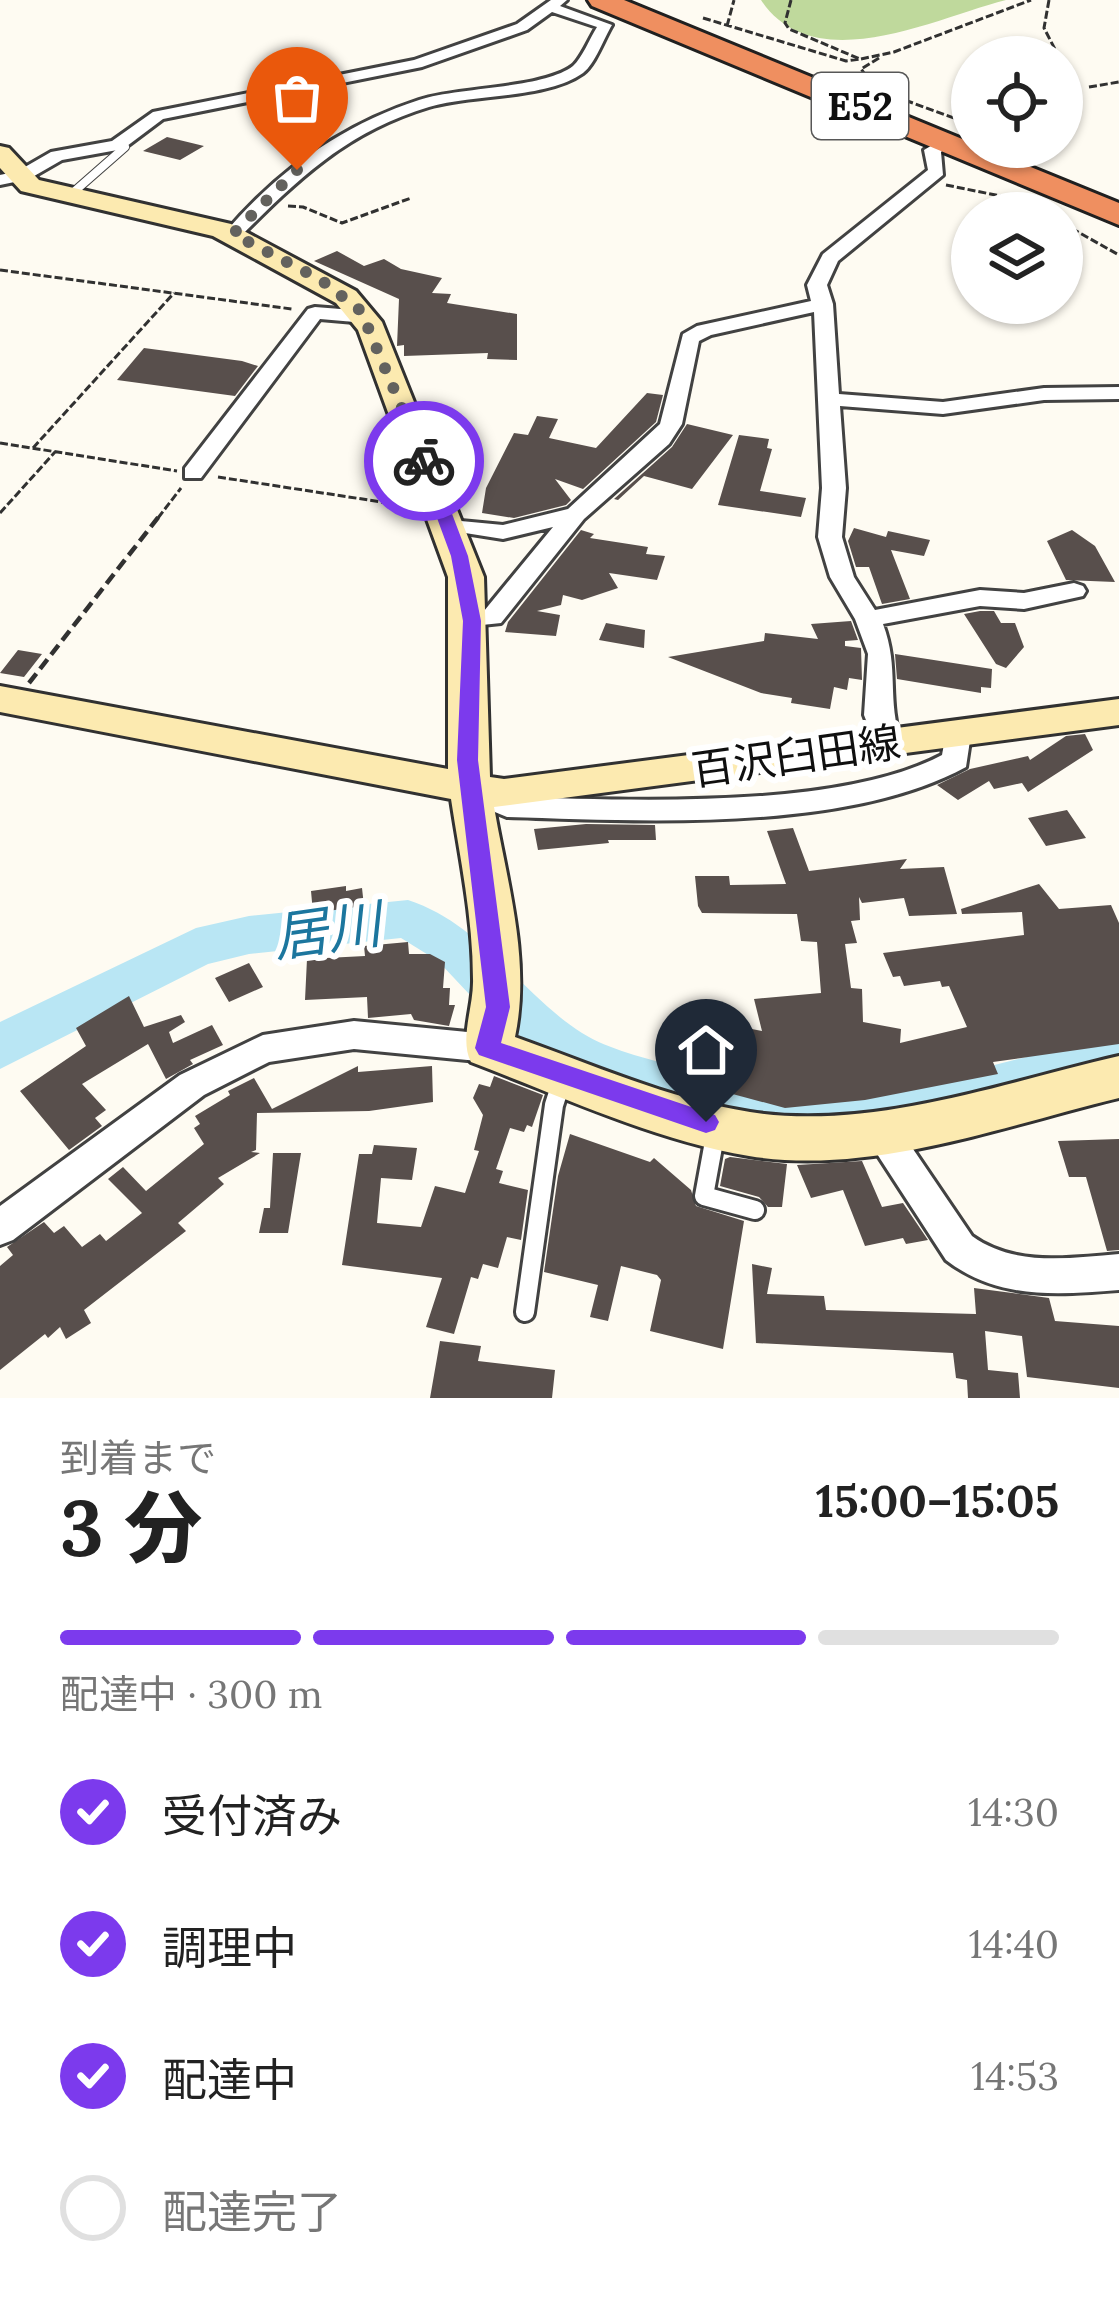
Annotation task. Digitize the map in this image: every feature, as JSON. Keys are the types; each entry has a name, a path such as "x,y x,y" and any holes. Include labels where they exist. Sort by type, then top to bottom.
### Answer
{"highway":[{"name":"E52","path":"601,0 1119,211"},
{"name":"E52","path":"620,0 951,127"},
{"name":"E52","path":"1036,168 1119,211"}],"main road":[{"path":"6,170 43,191 241,227 321,280 365,317 466,577 472,621 466,719 485,792 494,1011 563,1075 717,1125 781,1137 880,1129 1119,1077"},
{"name":"百沢臼田線","path":"7,700 485,792 1119,712"}],"street":[{"path":"6,170 117,145 159,115 406,67 522,27 555,3 604,25 579,69 544,82 425,103 356,133 302,165 241,227"},
{"path":"888,744 878,715 881,654 868,620 842,577 830,537 834,488 823,304 817,285 830,258 937,171 932,151 939,146"},
{"path":"472,621 492,617 576,514 662,440 670,424 689,338 704,330 823,304"},
{"path":"193,473 315,313 365,317"},
{"path":"826,399 931,408 1044,394 1119,393"},
{"path":"446,518 502,532 576,514"},
{"path":"868,620 980,598 1024,601 1074,591"},
{"path":"485,792 507,807 775,806 883,786 943,768 956,760 957,734"},
{"path":"0,1228 192,1085 263,1049 494,1011"},
{"path":"880,1129 959,1248 976,1264 1017,1273 1119,1272"}],"lane":[{"path":"68,196 125,147 117,145"},
{"path":"525,1312 554,1105 563,1075"},
{"path":"717,1125 704,1196 755,1210"}],"path":[{"path":"727,26 734,0"},
{"path":"791,0 785,22 789,29 860,59"},
{"path":"951,124 873,85 861,69 884,55 1031,0"},
{"path":"1048,36 1044,28 1049,0"},
{"path":"694,15 846,61 884,55"},
{"path":"1083,89 1119,82"},
{"path":"923,181 979,192"},
{"path":"241,227 296,205 343,223 412,198"},
{"path":"1083,235 1119,255"},
{"path":"0,269 315,313"},
{"path":"33,448 174,293"},
{"path":"0,443 446,518"},
{"path":"0,513 55,452"},
{"path":"7,700 193,473"}],"green space":[{"path":"761,0 1006,0 911,29 843,40 812,36 784,24"}],"building":[{"path":"167,137 204,146 180,160 143,151"},
{"path":"337,251 364,266 384,259 401,269 442,278 432,293 451,294 447,303 517,314 517,360 487,359 488,353 404,356 404,345 397,346 399,299 314,261"},
{"path":"144,348 258,366 235,396 117,380"},
{"path":"647,393 663,395 656,422 583,489 555,479 571,500 566,505 514,518 482,513 486,488 514,433 528,435 537,416 558,419 549,438 596,448"},
{"path":"687,424 733,435 692,489 644,476 614,499 672,447"},
{"path":"739,435 769,439 767,448 772,449 760,491 806,498 801,517 718,505"},
{"path":"854,528 886,537 888,531 930,540 924,556 891,550 910,599 882,604 869,567 856,567 848,541"},
{"path":"581,530 594,534 590,538 648,547 646,554 665,556 657,580 609,573 618,588 582,600 563,595 561,605 537,611 560,615 556,636 505,632 508,622"},
{"path":"1072,530 1095,546 1115,582 1066,580 1047,541"},
{"path":"994,611 1001,623 1015,623 1024,647 1006,668 996,664 964,614"},
{"path":"851,621 858,640 845,641 845,646 861,648 862,680 849,678 847,690 834,687 830,709 791,703 792,698 761,693 668,657 764,641 765,633 818,639 811,624"},
{"path":"606,623 645,630 644,648 599,640"},
{"path":"18,650 42,654 24,677 0,673"},
{"path":"895,654 992,669 991,688 981,687 981,693 897,679"},
{"path":"1085,734 1093,750 1028,792 1022,783 994,789 989,781 958,800 937,785 970,769 1028,756 1030,760 1066,736"},
{"path":"1067,810 1086,838 1046,846 1028,818"},
{"path":"655,825 656,840 608,840 538,850 534,829"},
{"path":"793,828 809,871 907,859 900,869 944,867 957,914 909,916 904,898 862,903 859,897 860,920 851,921 857,943 845,944 851,988 862,989 863,1022 901,1029 900,1043 967,1027 949,986 942,987 940,981 904,986 900,976 893,977 883,953 1024,935 1022,912 962,914 961,909 1039,884 1059,909 1111,905 1119,923 1119,1044 993,1062 998,1074 865,1100 785,1108 714,1089 716,1079 667,1069 676,1031 722,1040 726,1024 762,1031 754,999 821,993 817,942 801,941 797,914 702,913 698,906 695,876 729,876 730,885 786,884 767,831"},
{"path":"346,886 346,891 362,888 364,906 313,913 311,891"},
{"path":"408,942 409,954 430,954 445,962 443,988 450,988 449,1005 455,1005 449,1026 414,1020 411,1014 368,1018 367,997 305,1000 307,959 365,956 364,946"},
{"path":"249,963 263,987 229,1002 215,978"},
{"path":"129,996 144,1027 181,1015 185,1022 169,1032 173,1043 212,1025 223,1045 190,1060 193,1064 166,1079 148,1044 82,1084 106,1110 95,1118 102,1126 69,1150 20,1091 86,1046 76,1028"},
{"path":"358,1066 358,1072 432,1066 433,1102 369,1111 257,1113 256,1150 251,1152 260,1153 218,1178 224,1184 178,1223 186,1231 84,1310 91,1323 66,1339 60,1327 48,1338 45,1334 0,1370 0,1266 13,1255 7,1247 44,1222 54,1233 64,1226 82,1247 100,1234 106,1241 142,1213 108,1179 123,1167 146,1191 204,1144 194,1128 200,1124 195,1116 230,1095 228,1091 254,1078 272,1109"},
{"path":"494,1076 543,1095 532,1127 527,1125 524,1132 510,1128 496,1169 503,1171 499,1183 528,1190 521,1240 507,1237 498,1268 483,1264 478,1279 471,1277 454,1334 426,1327 442,1278 342,1265 359,1154 372,1154 374,1145 417,1148 412,1180 381,1178 377,1223 421,1227 435,1186 465,1193 479,1151 474,1150 483,1115 473,1098 479,1084 490,1087"},
{"path":"570,1134 650,1162 654,1158 691,1190 696,1206 744,1221 723,1349 650,1331 661,1280 657,1275 621,1266 608,1321 590,1317 598,1285 544,1272 558,1176"},
{"path":"1119,1139 1119,1250 1107,1251 1086,1177 1069,1177 1058,1141"},
{"path":"273,1153 301,1153 288,1233 259,1233 264,1208 270,1208"},
{"path":"725,1159 787,1164 782,1207 768,1207 759,1197 720,1186"},
{"path":"862,1161 882,1207 903,1203 928,1240 906,1244 903,1238 865,1246 843,1190 811,1198 797,1165"},
{"path":"752,1264 772,1268 767,1294 824,1296 826,1310 976,1314 974,1288 1049,1298 1055,1321 1119,1326 1119,1388 1027,1377 1022,1336 985,1331 988,1370 1018,1373 1020,1398 968,1398 967,1380 956,1378 953,1353 756,1343"},
{"path":"440,1341 481,1346 478,1361 555,1370 552,1398 430,1398"}],"waterway":[{"name":"居川","path":"0,1047 196,947 249,935 408,919 455,947 521,1015 566,1050 640,1079 751,1111 823,1114 895,1108 1119,1056"}],"way so far":[{"path":"297,170 233,234 321,280 361,311 424,461"}],"route":[{"path":"424,461 466,577 472,621 467,760 498,1007 488,1048 706,1122"}]}
